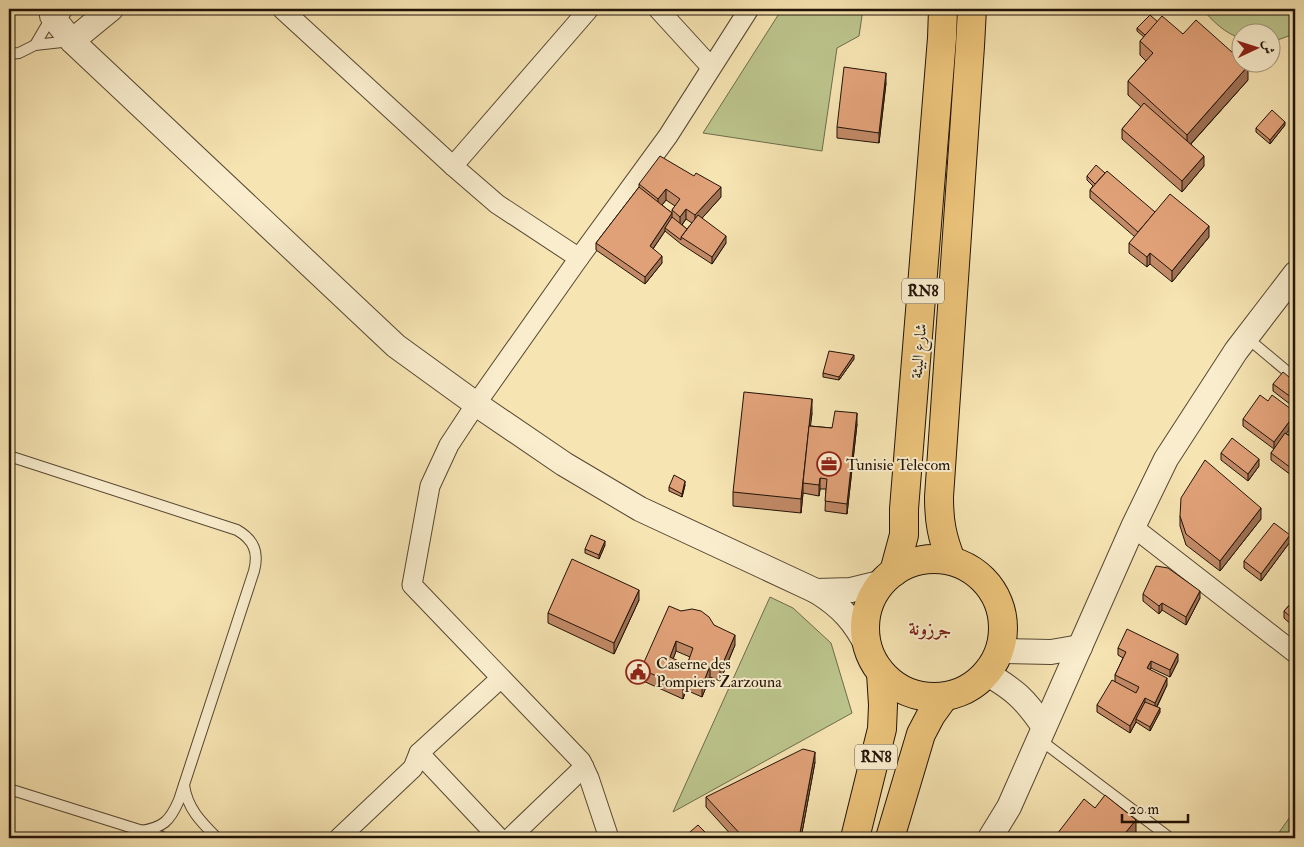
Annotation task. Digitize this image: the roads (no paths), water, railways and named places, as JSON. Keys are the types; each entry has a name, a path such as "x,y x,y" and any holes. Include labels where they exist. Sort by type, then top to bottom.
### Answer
{"main road":[{"name":"شارع البيئة","path":"889,577 904,535 904,509 940,67 943,9"},
{"name":"شارع البيئة","path":"951,560 942,538 939,520 939,497 972,9"},
{"path":"889,577 908,564 926,560 951,560 964,566 984,580 998,603 1003,628 992,662"},
{"name":"RN8","path":"889,577 879,587 870,603 866,619 866,636 868,648 881,673 901,690 920,696 944,697 965,691 978,682 992,662"},
{"name":"RN8","path":"855,838 882,729 881,673"},
{"name":"RN8","path":"890,838 921,734 931,715 944,697"}],"street":[{"path":"72,41 111,9"},
{"path":"282,9 497,204 579,258"},
{"path":"453,166 589,9"},
{"path":"658,9 711,67"},
{"path":"609,838 589,778 581,761 412,585 430,486 450,445 476,404 579,258 668,136 749,9"},
{"path":"56,12 72,41 396,346 564,464 640,509 816,591 833,602 847,615 860,631 868,648"},
{"path":"990,838 1009,807 1133,527 1166,459 1195,412 1246,337 1295,274"},
{"path":"1133,527 1295,653"},
{"path":"816,591 851,590 889,577"},
{"path":"1041,733 1030,707 992,662 1080,647"},
{"path":"339,838 413,768 419,753 501,678"},
{"path":"419,753 499,838"},
{"path":"510,838 584,767"}],"lane":[{"path":"36,45 56,12"},
{"path":"9,54 36,45 72,41"},
{"path":"1246,337 1295,378"},
{"path":"9,456 237,530 246,535 256,552 257,562 174,811 156,829 140,831"},
{"path":"1041,733 1170,838"},
{"path":"184,783 190,808 217,838"},
{"path":"9,789 165,838"}],"place":[{"name":"Tunisie Telecom","path":"829,464"},
{"name":"Caserne des Pompiers Zarzouna","path":"638,672"}],"district":[{"name":"جرزونة","path":"930,628"}]}
